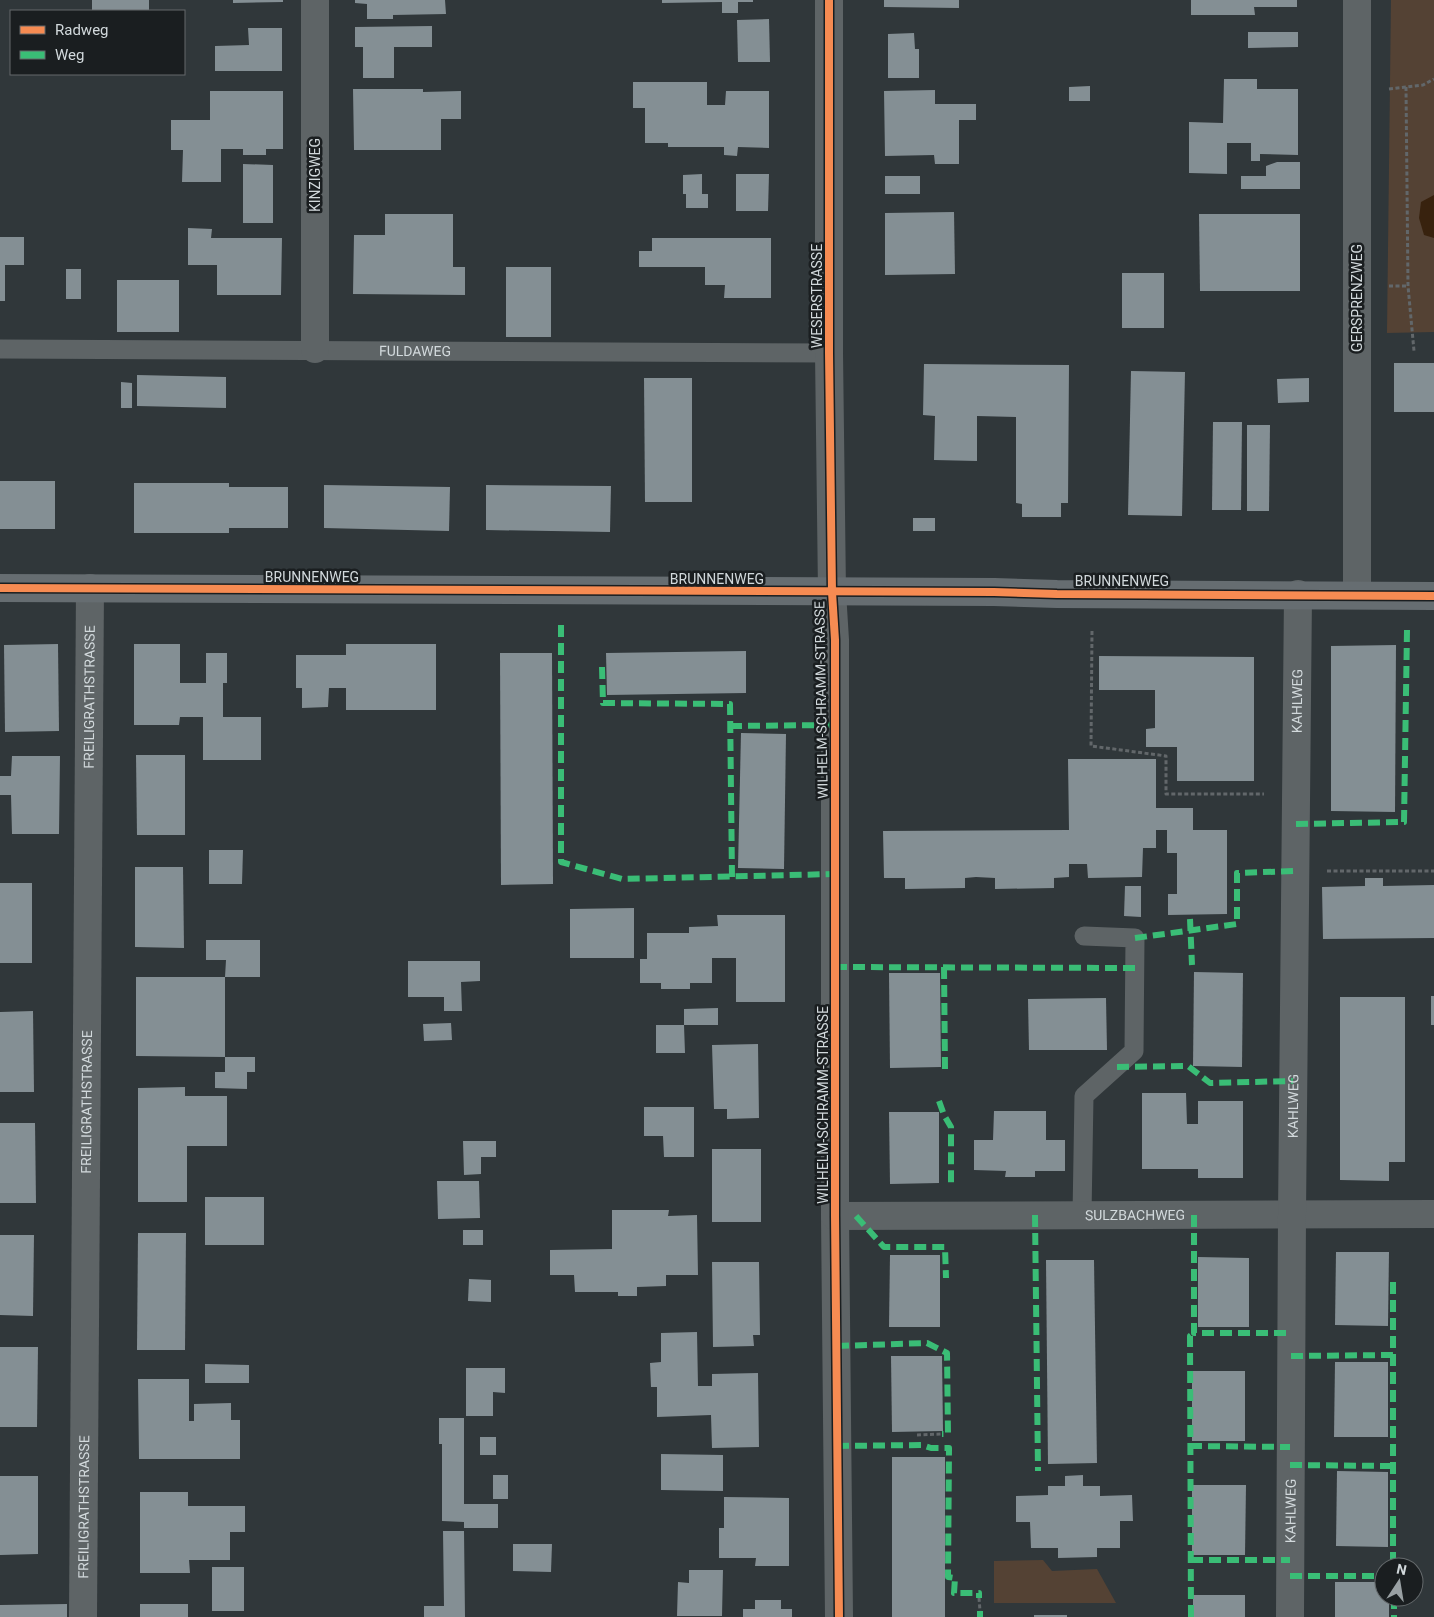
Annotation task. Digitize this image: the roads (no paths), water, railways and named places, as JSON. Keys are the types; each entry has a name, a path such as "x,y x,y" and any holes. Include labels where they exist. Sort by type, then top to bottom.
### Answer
{"street":[{"name":"KINZIGWEG","path":"315,0 315,349"},
{"name":"WESERSTRASSE","path":"829,0 832,592"},
{"name":"GERSPRENZWEG","path":"1357,0 1357,595"},
{"name":"BRUNNENWEG","path":"0,588 994,592 1434,596"},
{"name":"FREILIGRATHSTRASSE","path":"83,1617 90,588"},
{"name":"WILHELM-SCHRAMM-STRASSE","path":"832,592 835,640 835,1216 839,1617"},
{"name":"KAHLWEG","path":"1290,1617 1298,594"},
{"name":"SULZBACHWEG","path":"835,1216 1434,1214"}],"lane":[{"name":"FULDAWEG","path":"0,349 315,349 830,353"},
{"path":"1082,1215 1084,1096 1134,1052 1136,968 1136,938 1084,936"}]}
